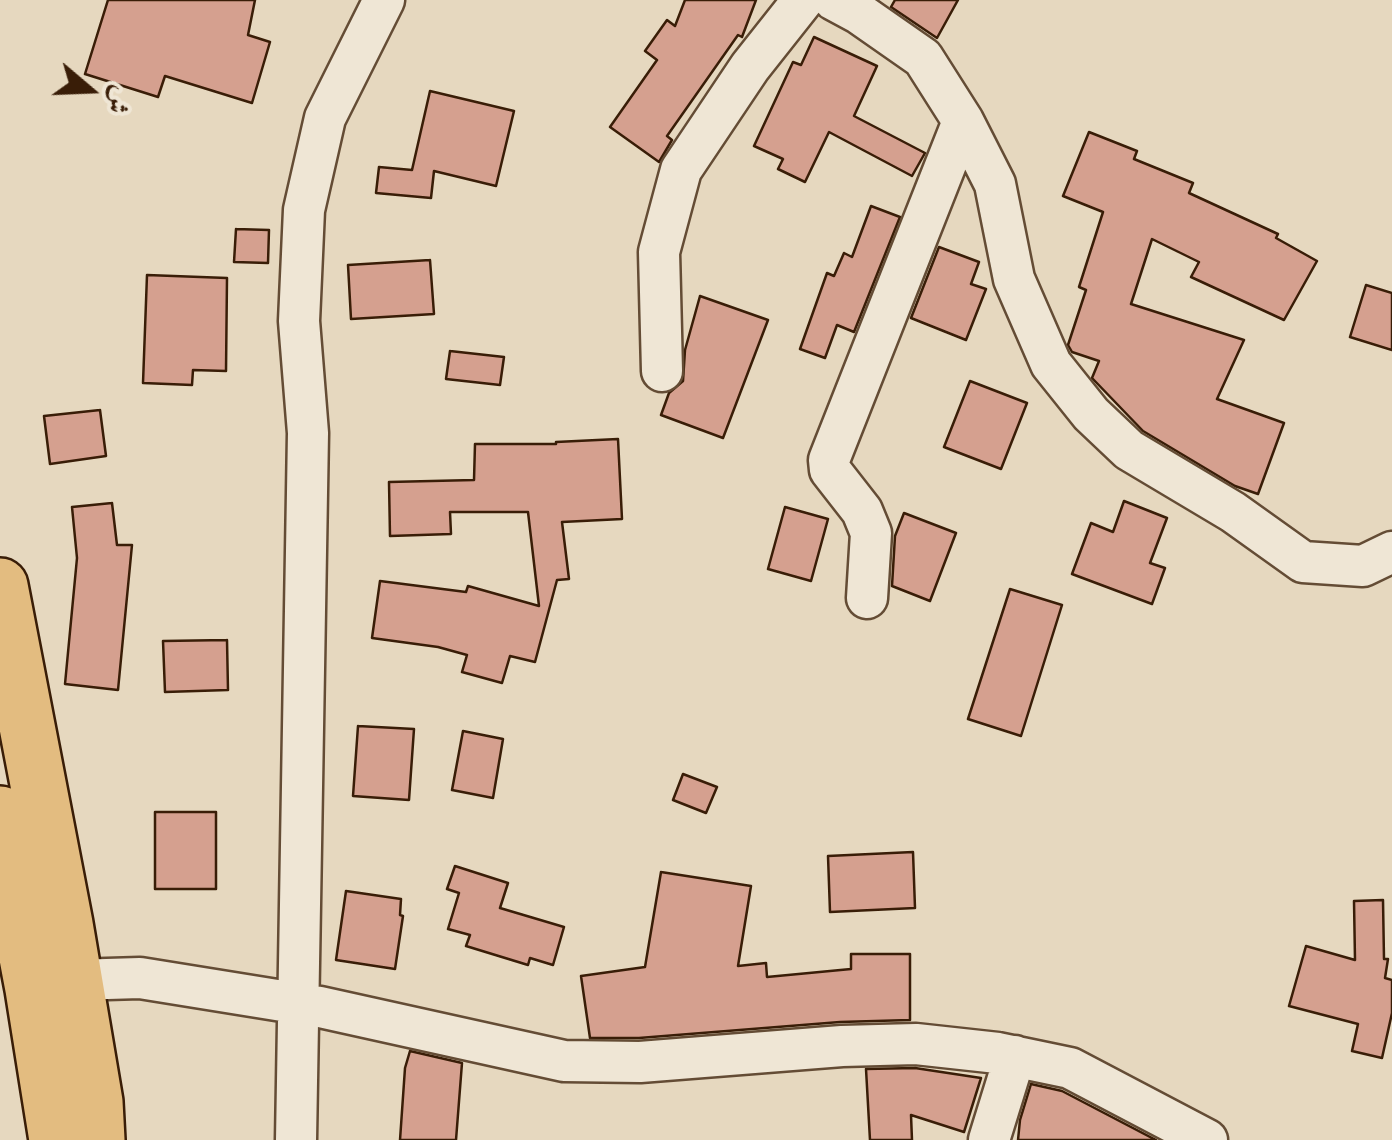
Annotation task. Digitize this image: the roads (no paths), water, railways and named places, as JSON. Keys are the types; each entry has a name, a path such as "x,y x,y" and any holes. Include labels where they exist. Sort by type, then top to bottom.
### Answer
{"highway":[{"path":"0,586 36,984 58,1140"},
{"path":"0,814 36,984 94,1102 96,1140"}],"street":[{"path":"296,1140 308,433 299,321 304,210 324,118 384,0"},
{"path":"662,371 659,252 681,170 750,67 803,0"},
{"path":"834,0 923,58 963,121 995,184 1014,279 1050,364 1091,414 1129,450 1233,512 1303,562 1363,566 1392,552"},
{"path":"867,598 871,533 862,511 830,470 828,460 963,121"},
{"path":"36,984 140,978 300,1004 564,1061 640,1062 916,1044 1015,1056 1070,1068 1207,1140"},
{"path":"989,1140 1015,1056"}]}
